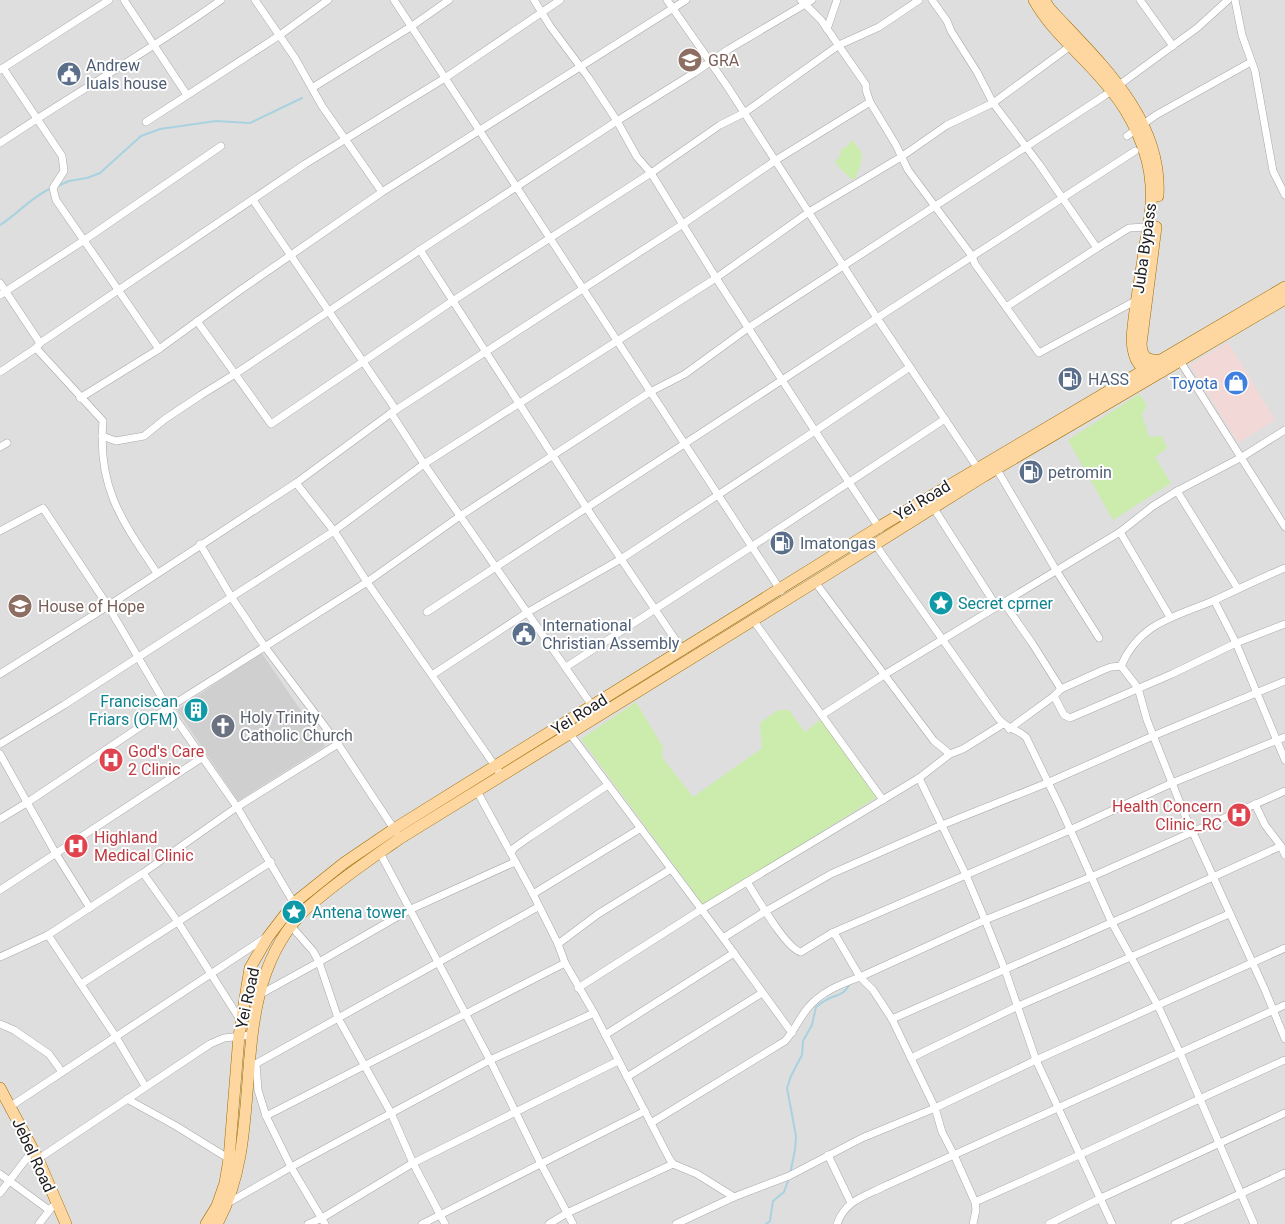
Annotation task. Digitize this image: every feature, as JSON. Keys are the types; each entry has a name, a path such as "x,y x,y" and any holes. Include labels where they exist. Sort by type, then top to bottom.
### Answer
{"main road":[{"name":"Juba Bypass","path":"1034,0 1047,20 1086,61 1121,104 1132,122 1144,152 1151,185 1151,205 1132,350 1135,358 1145,369"},
{"name":"Juba Bypass","path":"1044,0 1119,85 1149,137 1159,181 1156,227 1141,344 1142,352 1146,358 1153,361 1161,360"},
{"path":"1161,360 1285,287"},
{"path":"1145,369 1151,372 1161,372 1285,299"},
{"name":"Yei Road","path":"206,1224 217,1206 234,1161 246,1119 253,1066 252,1035 259,994 268,965 291,926 301,914 338,882 380,853 396,834 596,710 681,649 977,467 1161,360"},
{"name":"Yei Road","path":"217,1224 228,1203 234,1161 239,1036 250,968 268,937 294,903 344,863 476,791 499,771 570,734 596,710 688,660 816,582 996,468 1161,372"},
{"name":"Jebel Road","path":"1,1094 11,1106 35,1155 53,1206 66,1224"}],"street":[{"path":"109,0 2,69 62,156 64,171 53,188 56,200 159,349"},
{"path":"124,0 187,95"},
{"path":"0,142 154,46 221,0"},
{"path":"255,0 280,35 322,106 382,192"},
{"path":"146,122 280,35 328,0"},
{"path":"394,0 787,600"},
{"path":"312,88 412,26 449,0"},
{"path":"534,0 558,38 580,66 617,122 637,157 651,173 748,328 886,537"},
{"path":"0,372 305,164 445,78 560,0"},
{"path":"667,0 776,160 877,318 977,467"},
{"path":"80,398 159,349 382,192 653,19 686,0"},
{"path":"102,436 116,442 144,436 176,411 235,374 516,187 728,49 803,2 812,0"},
{"path":"828,29 837,0"},
{"path":"197,322 271,424 454,300 651,173 720,125 744,113 839,45 879,26 920,0"},
{"path":"932,0 947,21 993,103 1040,164 1097,248"},
{"path":"1140,0 1173,46"},
{"path":"0,819 168,708 367,582 460,516 650,392 685,374 748,328 1119,85 1203,23 1228,0"},
{"path":"1235,0 1242,35 1255,71 1273,171 1285,195"},
{"path":"803,2 828,29 866,85 870,102 896,145 908,170 972,256 975,264 1039,353 1135,301"},
{"path":"0,744 64,706 334,531 424,464 716,278 809,212 901,157 947,125 993,103 1065,50"},
{"path":"1127,136 1156,115 1251,62"},
{"path":"0,674 296,483 394,412 682,224 776,160 870,102"},
{"path":"3,293 83,241 221,146"},
{"path":"428,612 586,507 1135,151"},
{"path":"253,200 327,312 363,362 424,464 596,710"},
{"path":"1006,307 1129,228 1146,227"},
{"path":"420,250 586,507 688,660"},
{"path":"0,283 3,293 38,345 80,398 103,422 102,436 106,479 109,490 125,526 157,572"},
{"path":"1180,361 1285,527"},
{"path":"432,675 528,612 620,559 910,367"},
{"path":"566,666 945,419"},
{"path":"822,716 884,675 1120,532 1153,506 1177,491 1242,457 1285,430"},
{"path":"0,447 7,443"},
{"path":"996,468 1056,570 1099,638"},
{"path":"296,483 334,531 367,582 499,771"},
{"path":"1177,491 1238,588"},
{"path":"933,507 1001,605 1032,643 1061,689"},
{"path":"0,531 43,508 108,606 168,708 237,807 301,914"},
{"path":"1120,532 1170,618"},
{"path":"200,544 232,598 338,744 396,834"},
{"path":"875,544 942,641 1006,727 1026,737 1112,923 1158,1006 1254,1224"},
{"path":"1121,666 1127,652 1146,631 1170,618 1285,568"},
{"path":"816,582 934,741 950,754"},
{"path":"1214,600 1236,644 1285,760"},
{"path":"753,620 883,800"},
{"path":"1054,696 1064,714 1070,718 1285,624"},
{"path":"578,988 702,909 919,778 950,754 1006,727 1054,696 1061,689 1103,670 1121,666"},
{"path":"1121,666 1138,688 1153,736 1192,831 1285,1039"},
{"path":"723,938 831,874 942,825 1047,783 1285,681"},
{"path":"570,734 702,909 792,1033"},
{"path":"747,882 781,935 797,951 801,952 832,933 1070,830 1172,783 1285,737"},
{"path":"0,958 48,935 143,873 237,807 338,744"},
{"path":"0,754 56,854 90,908"},
{"path":"0,890 203,757"},
{"path":"919,778 966,875 985,920 1005,970 1036,1060 1112,1224"},
{"path":"511,853 532,836 608,785"},
{"path":"476,791 511,853 558,944 578,988 594,1013 628,1077 660,1144 673,1164 697,1174 734,1197"},
{"path":"651,1123 785,1041 806,1010 817,998 840,984 860,977 985,920 1091,877 1285,791"},
{"path":"1255,804 1265,826 1281,846 1285,855"},
{"path":"532,894 641,828"},
{"path":"892,1019 1112,923 1281,846"},
{"path":"380,853 490,1060 573,1224"},
{"path":"81,984 270,862"},
{"path":"259,994 409,910 515,862"},
{"path":"558,944 598,914 671,869"},
{"path":"143,873 178,922 241,1021"},
{"path":"324,1221 291,1167 266,1116 253,1066 538,907"},
{"path":"910,1058 1016,1006 1229,914"},
{"path":"291,926 313,951 319,962 338,1018 392,1114 413,1163 445,1224"},
{"path":"832,933 842,944 860,977 873,990 892,1019 935,1108 942,1132 975,1202 976,1210 973,1224"},
{"path":"48,935 116,1037 145,1086"},
{"path":"11,1106 268,937"},
{"path":"676,1224 734,1197 789,1176 862,1138 935,1108 1036,1060 1285,948"},
{"path":"604,1034 734,953"},
{"path":"266,1116 565,963"},
{"path":"628,1077 762,993"},
{"path":"837,1224 844,1209 851,1203 908,1175 1285,1005"},
{"path":"228,1203 490,1060 594,1013"},
{"path":"0,1024 14,1030 49,1054 62,1072"},
{"path":"0,1193 8,1180 35,1155 127,1099 210,1044 224,1038 252,1035"},
{"path":"975,1202 1285,1060"},
{"path":"308,1224 324,1221 413,1163 618,1061"},
{"path":"127,1099 234,1161"},
{"path":"422,1224 645,1110"},
{"path":"1049,1224 1285,1113"},
{"path":"828,1155 851,1203"},
{"path":"549,1224 567,1213 673,1164"},
{"path":"1175,1224 1285,1173"},
{"path":"0,1174 53,1206 39,1224"}],"shaded area":[{"path":"0,0 1285,0 1285,1224 0,1224"},
{"name":"Toyota","path":"1228,342 1275,420 1238,443 1190,365"},
{"path":"261,652 325,746 238,801 177,710"}],"green space":[{"path":"851,140 862,153 860,167 855,179 851,179 835,161 840,157 841,149 848,146"},
{"path":"1139,394 1147,405 1142,415 1149,437 1162,436 1167,448 1155,457 1171,483 1113,520 1068,440"},
{"path":"636,702 663,747 662,757 693,797 762,748 760,723 778,710 789,710 805,732 821,719 877,797 704,906 581,739"}],"waterway":[{"path":"58,186 69,181 87,178 100,173 141,136 160,129 216,121 250,123 302,98"},
{"path":"0,225 37,196 51,188"},
{"path":"790,1174 796,1136 787,1088 802,1055 803,1041 812,1025 816,1007 842,993 850,983"},
{"path":"766,1224 770,1221 773,1201 784,1192 789,1178"}],"place":[{"name":"GRA","path":"690,60"},
{"name":"Andrew luals house","path":"69,74"},
{"name":"HASS","path":"1070,379"},
{"name":"Toyota","path":"1236,383"},
{"name":"petromin","path":"1031,472"},
{"name":"Imatongas","path":"782,543"},
{"name":"Secret cprner","path":"941,603"},
{"name":"House of Hope","path":"20,606"},
{"name":"International Christian Assembly","path":"524,634"},
{"name":"Franciscan Friars (OFM)","path":"196,710"},
{"name":"Holy Trinity Catholic Church","path":"223,726"},
{"name":"God's Care 2 Clinic","path":"111,760"},
{"name":"Health Concern Clinic_RC","path":"1239,815"},
{"name":"Highland Medical Clinic","path":"76,846"},
{"name":"Antena tower","path":"294,912"}]}
